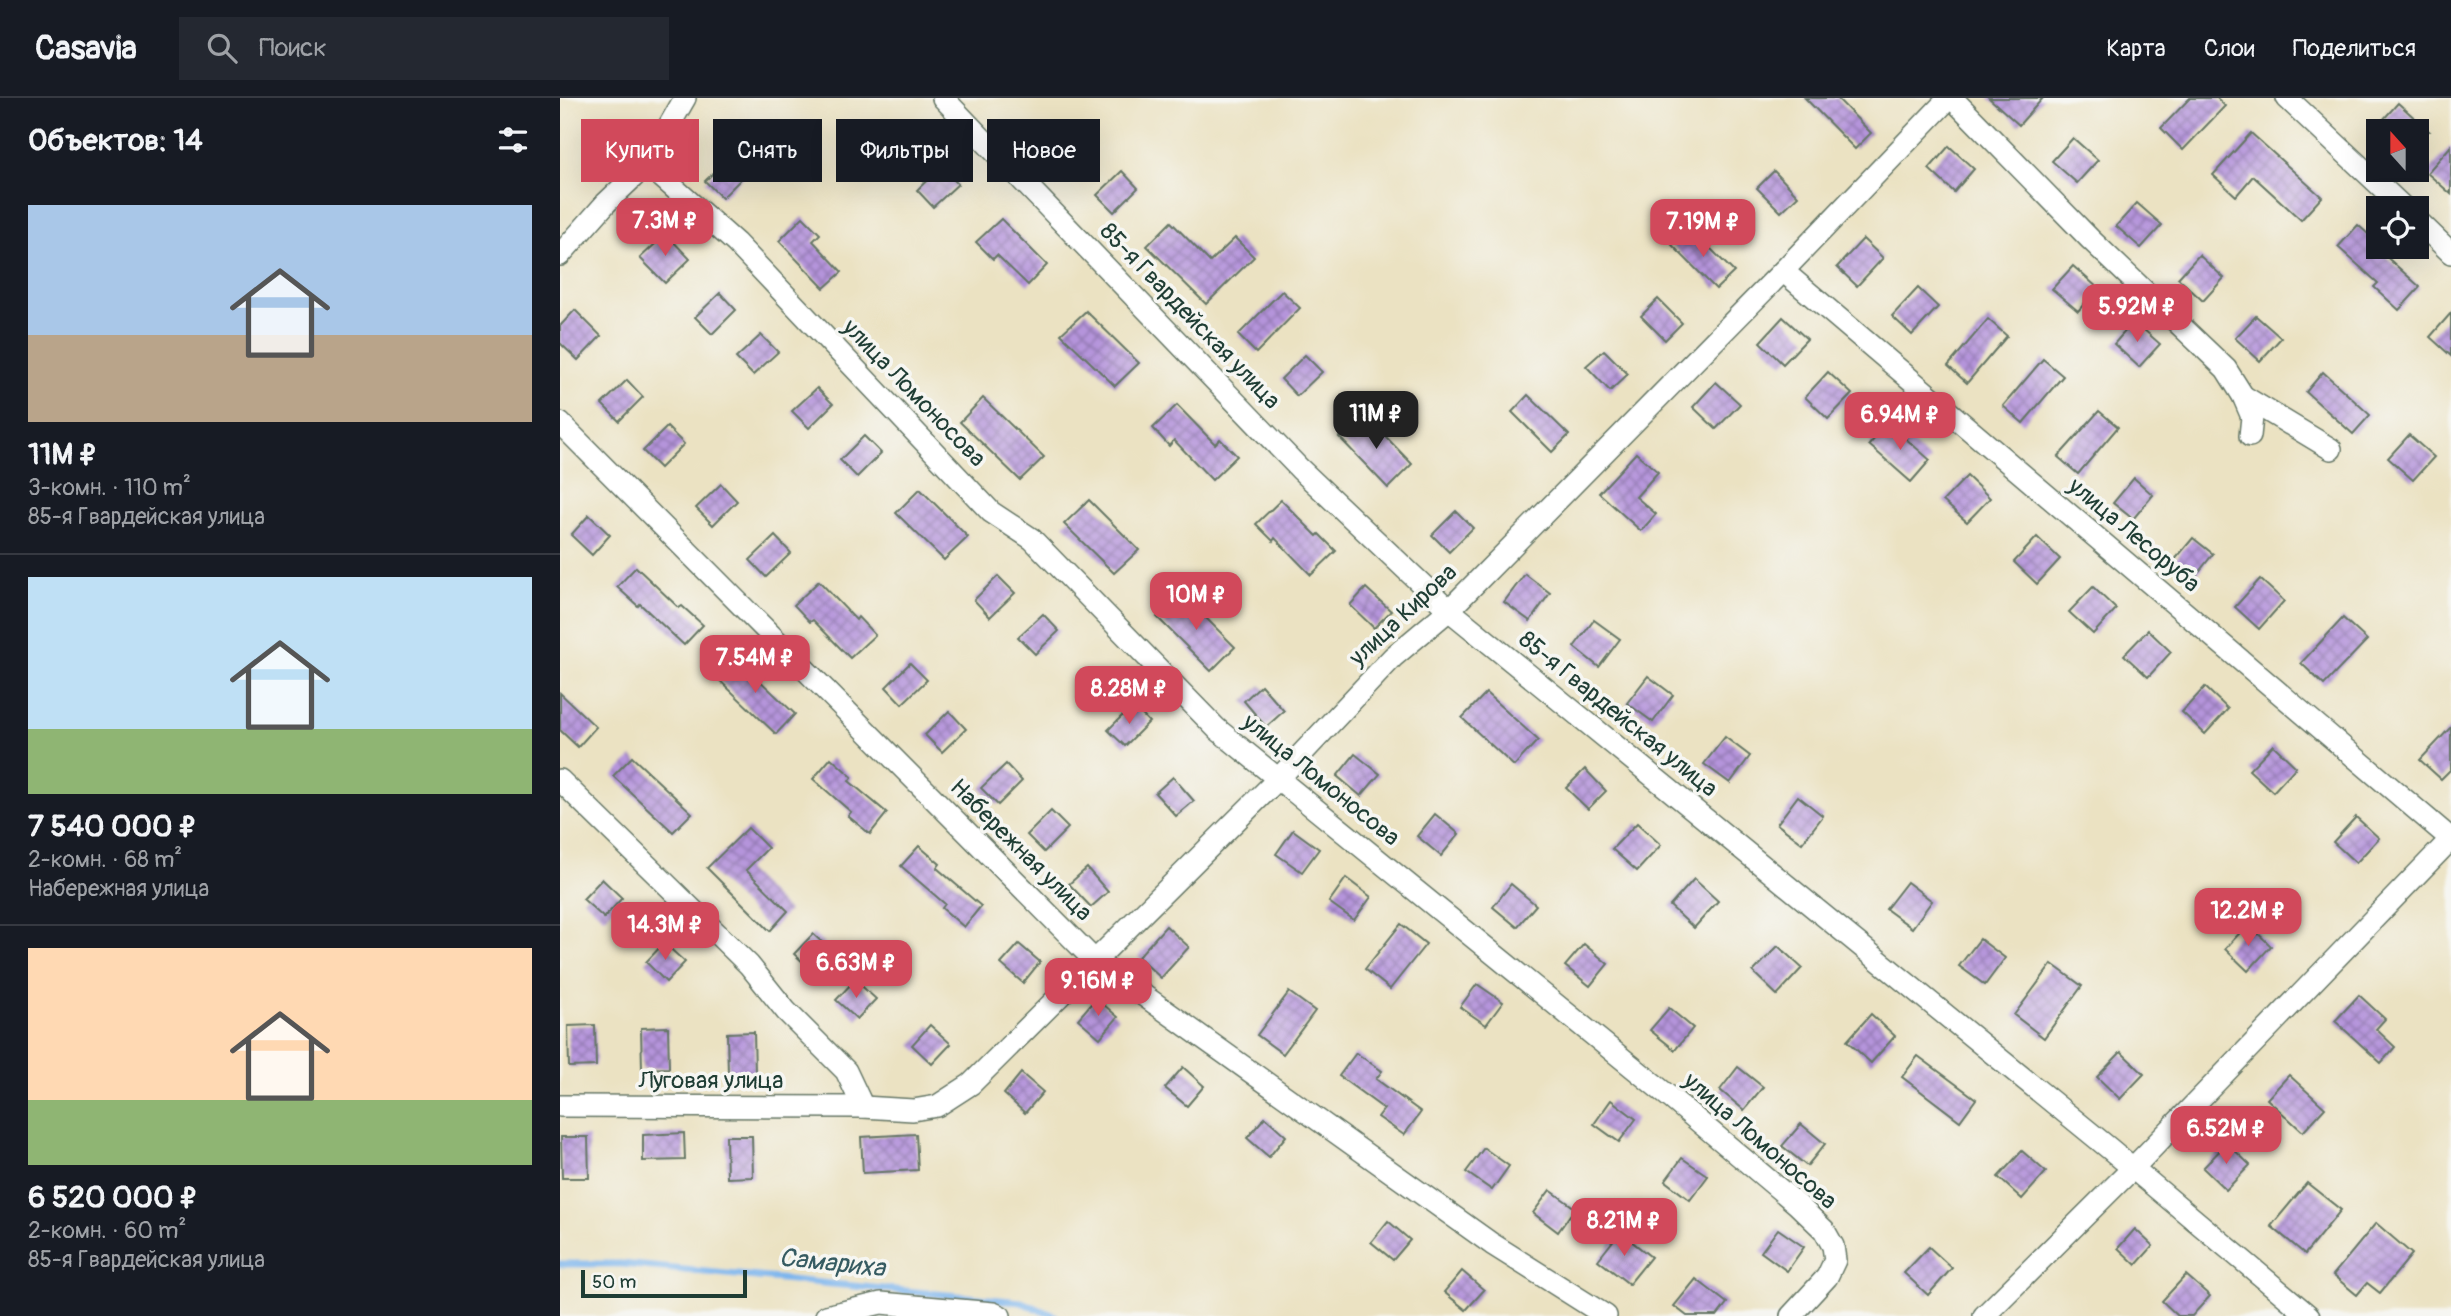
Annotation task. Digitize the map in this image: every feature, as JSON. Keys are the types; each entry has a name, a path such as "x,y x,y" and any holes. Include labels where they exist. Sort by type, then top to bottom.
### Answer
{"street":[{"path":"673,119 685,98"},
{"name":"85-я Гвардейская улица","path":"943,98 1300,469 1449,610 2309,1316"},
{"path":"1951,98 2090,239 2226,369 2244,396 2252,417 2250,436"},
{"name":"улица Кирова","path":"863,1107 914,1111 937,1106 971,1084 1279,779 1393,657 1449,610 1951,98"},
{"path":"2287,98 2391,196"},
{"path":"560,255 628,182"},
{"name":"улица Ломоносова","path":"667,182 736,243 991,512 1032,539 1217,729 1672,1099 1824,1230 1833,1245 1835,1260 1827,1276 1791,1316"},
{"path":"2429,232 2451,253"},
{"name":"улица Лесоруба","path":"1783,271 2451,839"},
{"path":"2244,396 2331,449"},
{"name":"Набережная улица","path":"560,423 1094,960 1492,1244 1606,1316"},
{"path":"560,780 748,965 786,1011 846,1072 863,1107"},
{"path":"1984,1316 2132,1169 2451,839"},
{"name":"Луговая улица","path":"560,1106 863,1107"},
{"path":"826,1316 881,1303 993,1313 1000,1316"}],"building":[{"path":"1805,98 1837,98 1871,133 1855,149"},
{"path":"1989,98 2043,98 2019,125"},
{"path":"2190,98 2217,98 2225,106 2183,150 2161,128"},
{"path":"2398,103 2416,119 2384,119"},
{"path":"2251,133 2322,197 2301,220 2253,176 2236,196 2213,175"},
{"path":"2073,138 2098,160 2077,183 2052,161"},
{"path":"1949,146 1974,169 1954,192 1929,169"},
{"path":"2451,146 2451,194 2429,175 2429,171"},
{"path":"1122,171 1138,188 1114,212 1097,195"},
{"path":"1774,171 1798,196 1781,212 1757,188"},
{"path":"713,173 713,182 738,182 722,198 705,181"},
{"path":"925,182 958,184 933,207 917,190"},
{"path":"2137,203 2162,225 2141,248 2116,226"},
{"path":"803,217 820,234 813,241 842,272 824,288 779,241"},
{"path":"1001,219 1047,265 1028,285 997,255 993,259 976,242"},
{"path":"1171,222 1210,262 1235,238 1254,257 1206,304 1147,246"},
{"path":"2358,225 2366,232 2366,259 2389,259 2420,287 2399,310 2374,287 2378,283 2338,247"},
{"path":"1690,228 1734,272 1716,289 1672,245"},
{"path":"666,234 690,259 665,283 640,258"},
{"path":"1863,239 1883,258 1857,286 1837,267"},
{"path":"2199,255 2224,278 2203,301 2178,278"},
{"path":"2073,266 2098,288 2078,311 2052,289"},
{"path":"1918,288 1938,307 1912,335 1892,316"},
{"path":"1282,291 1300,308 1256,353 1238,335"},
{"path":"720,293 736,310 712,334 695,317"},
{"path":"1658,299 1682,323 1665,340 1641,316"},
{"path":"575,310 601,336 578,360 560,343 560,326"},
{"path":"1086,311 1139,363 1115,386 1061,334"},
{"path":"2451,313 2451,356 2430,337"},
{"path":"2256,316 2281,338 2260,361 2235,338"},
{"path":"1783,317 1807,339 1783,364 1760,342"},
{"path":"1988,319 2007,336 1967,383 1948,366"},
{"path":"2134,321 2160,344 2139,367 2114,344"},
{"path":"761,335 778,352 753,375 736,358"},
{"path":"1604,350 1628,374 1610,391 1586,366"},
{"path":"1305,355 1322,372 1297,396 1281,379"},
{"path":"2043,359 2063,376 2023,423 2003,406"},
{"path":"1828,372 1852,394 1828,419 1805,397"},
{"path":"2323,372 2370,415 2353,434 2306,392"},
{"path":"627,380 643,397 619,421 602,404"},
{"path":"1716,382 1740,404 1716,429 1693,407"},
{"path":"817,388 833,404 809,428 792,411"},
{"path":"1528,395 1569,435 1552,452 1512,412"},
{"path":"983,398 1044,457 1020,480 960,422"},
{"path":"1177,405 1215,444 1220,439 1237,456 1212,480 1174,440 1169,446 1153,428"},
{"path":"2099,411 2118,427 2078,474 2058,457"},
{"path":"1363,413 1412,464 1388,488 1339,437"},
{"path":"1888,423 1930,460 1911,482 1869,445"},
{"path":"667,427 684,444 660,468 643,451"},
{"path":"2409,435 2434,457 2413,480 2388,458"},
{"path":"864,436 881,453 857,477 840,460"},
{"path":"1636,453 1658,472 1636,497 1656,514 1641,531 1599,493"},
{"path":"1967,476 1990,498 1967,522 1943,501"},
{"path":"2134,478 2153,495 2133,519 2113,503"},
{"path":"721,484 737,501 713,525 696,508"},
{"path":"920,489 968,537 944,560 896,513"},
{"path":"1089,500 1139,550 1114,573 1064,524"},
{"path":"1281,500 1336,551 1311,575 1275,538 1273,541 1256,524"},
{"path":"1456,511 1473,528 1449,552 1432,535"},
{"path":"589,515 610,535 592,555 571,535"},
{"path":"775,536 791,553 766,577 750,560"},
{"path":"2037,537 2060,559 2037,584 2014,562"},
{"path":"2193,538 2213,554 2193,579 2173,562"},
{"path":"636,567 679,608 682,606 703,625 684,645 640,604 638,606 617,587"},
{"path":"1525,574 1550,593 1530,621 1504,602"},
{"path":"998,576 1015,593 990,617 974,600"},
{"path":"2260,579 2284,601 2259,629 2235,607"},
{"path":"819,581 856,620 858,617 875,635 850,658 813,620 810,622 794,605"},
{"path":"2093,587 2116,609 2093,634 2069,612"},
{"path":"1366,588 1391,611 1374,628 1350,605"},
{"path":"1181,593 1235,647 1211,671 1157,617"},
{"path":"1043,614 1059,631 1035,654 1018,637"},
{"path":"2343,618 2367,640 2324,685 2301,663"},
{"path":"1594,620 1620,639 1599,667 1574,647"},
{"path":"2148,630 2171,652 2148,677 2124,655"},
{"path":"734,656 795,714 776,734 715,676"},
{"path":"910,663 927,680 902,704 886,687"},
{"path":"1648,676 1673,695 1653,722 1627,703"},
{"path":"1261,685 1284,711 1266,727 1244,701"},
{"path":"2205,687 2228,709 2205,734 2182,712"},
{"path":"560,693 596,727 578,747 560,730"},
{"path":"1486,693 1538,740 1514,766 1462,718"},
{"path":"1133,705 1149,722 1125,746 1108,730"},
{"path":"949,711 966,729 942,752 925,735"},
{"path":"2451,727 2451,769 2441,779 2420,760"},
{"path":"1725,737 1750,756 1730,783 1704,764"},
{"path":"2273,745 2296,767 2273,792 2249,770"},
{"path":"1355,754 1380,774 1361,796 1337,776"},
{"path":"632,757 692,813 673,832 613,776"},
{"path":"831,758 852,777 849,781 887,813 870,834 848,816 851,812 813,779"},
{"path":"1006,764 1022,781 998,805 981,788"},
{"path":"1585,769 1606,791 1588,809 1566,788"},
{"path":"1173,777 1194,801 1176,816 1155,793"},
{"path":"1798,796 1823,816 1802,843 1777,824"},
{"path":"1051,811 1068,828 1044,852 1027,835"},
{"path":"1435,814 1459,834 1441,856 1417,836"},
{"path":"2356,817 2379,838 2356,863 2333,842"},
{"path":"1637,823 1661,845 1637,871 1612,849"},
{"path":"748,828 768,848 746,870 788,911 770,931 707,868"},
{"path":"1293,830 1319,849 1302,872 1276,854"},
{"path":"919,846 940,864 937,868 981,906 964,927 942,908 945,904 901,866"},
{"path":"1087,868 1108,892 1091,907 1069,884"},
{"path":"1346,878 1371,897 1354,920 1329,902"},
{"path":"602,879 622,898 604,918 583,899"},
{"path":"1694,879 1718,901 1694,928 1670,906"},
{"path":"1907,882 1932,901 1912,928 1886,909"},
{"path":"1511,884 1536,905 1517,927 1493,907"},
{"path":"1401,924 1426,944 1390,989 1365,969"},
{"path":"2248,924 2271,946 2248,971 2225,949"},
{"path":"1166,926 1189,947 1161,978 1138,957"},
{"path":"813,934 834,953 815,973 794,954"},
{"path":"1980,939 2005,958 1985,985 1959,966"},
{"path":"664,943 685,962 666,982 646,962"},
{"path":"1019,944 1040,962 1023,983 1001,964"},
{"path":"1584,944 1608,964 1590,986 1565,966"},
{"path":"1778,946 1802,968 1777,995 1753,972"},
{"path":"2052,964 2082,986 2044,1038 2014,1015"},
{"path":"855,980 876,999 857,1019 836,1000"},
{"path":"1477,984 1503,1002 1486,1025 1460,1007"},
{"path":"1289,992 1315,1011 1283,1054 1257,1035"},
{"path":"2359,995 2385,1019 2376,1029 2395,1047 2381,1063 2335,1021"},
{"path":"1096,998 1118,1017 1100,1038 1078,1019"},
{"path":"1669,1008 1693,1028 1675,1050 1650,1030"},
{"path":"1871,1014 1895,1036 1871,1063 1847,1041"},
{"path":"595,1025 596,1066 569,1067 568,1026"},
{"path":"930,1025 951,1044 932,1064 912,1045"},
{"path":"668,1027 669,1068 642,1069 641,1028"},
{"path":"754,1032 755,1073 728,1074 727,1033"},
{"path":"2121,1052 2144,1074 2120,1099 2097,1077"},
{"path":"1356,1053 1382,1071 1376,1079 1421,1112 1404,1135 1378,1117 1384,1109 1339,1076"},
{"path":"1918,1056 1976,1099 1960,1121 1902,1077"},
{"path":"1183,1067 1204,1086 1187,1106 1165,1088"},
{"path":"1738,1067 1763,1087 1744,1110 1720,1090"},
{"path":"1021,1073 1043,1092 1025,1113 1004,1094"},
{"path":"2289,1075 2325,1108 2303,1132 2267,1099"},
{"path":"1611,1100 1636,1119 1619,1142 1594,1124"},
{"path":"1265,1117 1286,1136 1269,1157 1247,1138"},
{"path":"1801,1124 1825,1144 1807,1166 1782,1146"},
{"path":"684,1133 685,1160 643,1161 643,1135"},
{"path":"916,1134 918,1170 863,1173 861,1137"},
{"path":"726,1136 752,1136 753,1177 727,1178"},
{"path":"561,1137 588,1137 589,1178 562,1178"},
{"path":"2227,1143 2250,1165 2226,1190 2203,1168"},
{"path":"1484,1148 1509,1166 1492,1190 1466,1172"},
{"path":"2022,1151 2046,1172 2022,1199 1998,1177"},
{"path":"1682,1158 1708,1176 1690,1200 1665,1181"},
{"path":"2307,1183 2341,1210 2305,1254 2271,1226"},
{"path":"1550,1190 1575,1208 1558,1232 1533,1213"},
{"path":"1388,1221 1410,1240 1393,1260 1371,1242"},
{"path":"2376,1223 2412,1254 2380,1293 2367,1283 2357,1295 2333,1275"},
{"path":"1778,1229 1804,1247 1787,1271 1761,1252"},
{"path":"2135,1229 2153,1246 2136,1265 2118,1248"},
{"path":"1620,1232 1651,1257 1629,1284 1598,1260"},
{"path":"1929,1247 1952,1268 1928,1295 1904,1273"},
{"path":"1462,1271 1484,1290 1466,1310 1444,1292"},
{"path":"2186,1275 2210,1296 2192,1316 2178,1316 2162,1301"},
{"path":"1696,1279 1727,1303 1717,1316 1687,1316 1674,1306"}],"waterway":[{"name":"Самариха","path":"560,1264 621,1264 1021,1302 1055,1316"}]}
